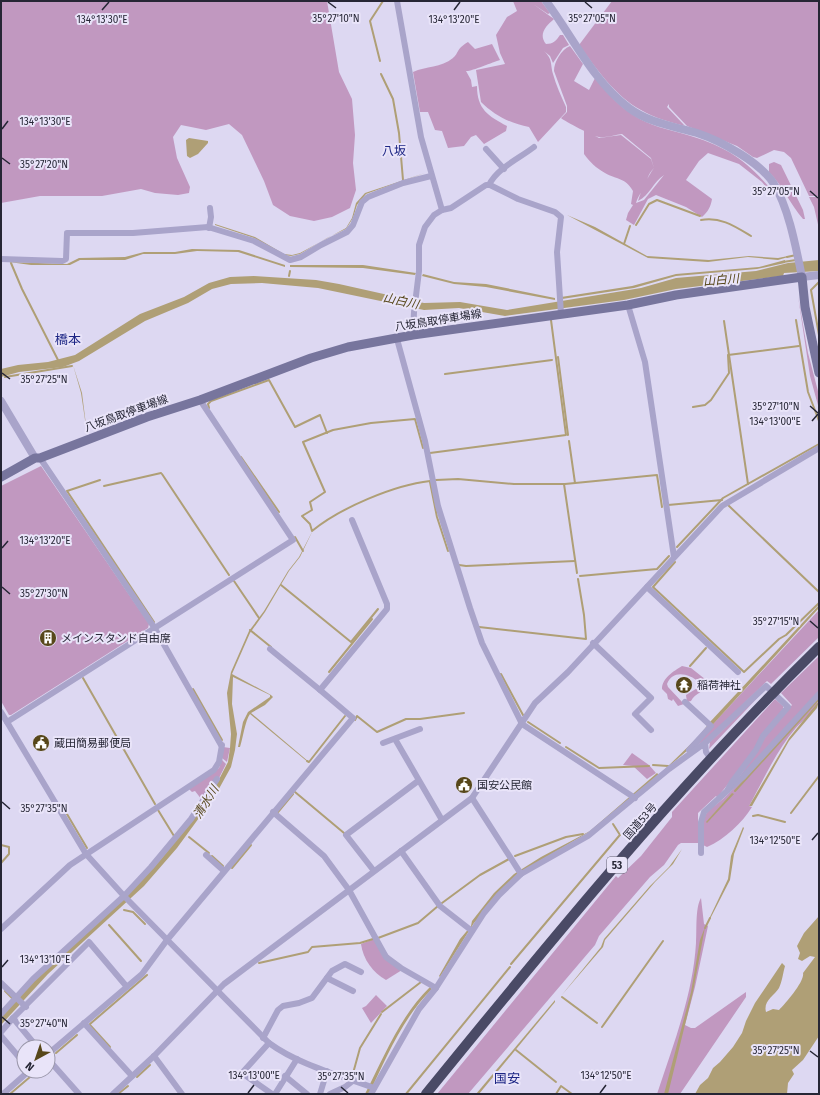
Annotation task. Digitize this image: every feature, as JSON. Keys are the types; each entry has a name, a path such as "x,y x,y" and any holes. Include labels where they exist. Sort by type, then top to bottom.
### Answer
{"highway":[{"name":"国道53号","path":"426,1094 610,873 711,759 773,692 819,647"}],"main road":[{"name":"八坂鳥取停車場線","path":"1,477 38,458 147,417 200,400 311,358 348,347 413,335 628,305 676,295 802,275"},
{"path":"802,275 805,307 819,373"}],"street":[{"path":"397,1 400,10 422,137 431,176 442,210"},
{"path":"546,1 589,67 628,108 643,118 697,133 732,148 756,166 773,183 784,204 802,275 819,275"},
{"path":"489,185 491,180 504,169 534,147"},
{"path":"486,149 504,169"},
{"path":"1,259 62,261 66,259 67,233 133,233 209,228 254,241 290,260 298,258 347,232 353,225 365,198 403,183 431,176"},
{"path":"413,335 420,237 428,220 442,210 451,208 486,185 554,212 561,217 557,252 561,314"},
{"path":"209,228 211,217 210,208"},
{"path":"628,305 644,362 674,557"},
{"path":"397,339 425,441 438,506 470,608 482,643 522,724 635,798"},
{"path":"5,722 292,540 200,400"},
{"path":"1,401 38,458 154,627 221,745 219,762 214,770 86,854 54,878 1,928"},
{"path":"113,1094 154,1056 224,984 472,798 535,703 568,672 722,506 819,448"},
{"path":"320,690 387,609 387,604 352,520"},
{"path":"647,587 738,672"},
{"path":"593,644 651,698 635,714 651,730"},
{"path":"56,1047 142,974 167,940 353,718 270,649"},
{"path":"1,712 5,722 86,854 167,940 269,1043 297,1059 354,1080 372,1091 419,1009 436,988 472,931 499,895 521,874 588,836 675,765 706,742 766,686 788,707 763,736 756,750 732,782 728,791"},
{"path":"701,853 701,822 704,812 743,777 819,694"},
{"path":"675,765 710,728 685,702"},
{"path":"383,744 420,729"},
{"path":"395,739 442,820"},
{"path":"706,742 706,752 711,759"},
{"path":"1,1014 33,979 124,896 176,839 207,796 217,779"},
{"path":"374,871 346,835 418,781"},
{"path":"472,798 521,874"},
{"path":"273,812 324,856 349,890 386,957 401,968 436,988"},
{"path":"400,851 440,906 472,931"},
{"path":"206,855 224,871"},
{"path":"1,1032 13,1018 26,1007 89,942 127,987"},
{"path":"263,1038 278,1010 283,1006 299,1003 312,998 332,971 345,964 361,972"},
{"path":"328,978 352,991"},
{"path":"1,983 26,1007"},
{"path":"13,1018 30,1039"},
{"path":"84,1023 132,1076"},
{"path":"1,1036 16,1054"},
{"path":"269,1043 242,1073 274,1094 297,1059"},
{"path":"154,1056 182,1094"},
{"path":"56,1067 79,1094"},
{"path":"320,1094 327,1071"},
{"path":"285,1076 307,1094"},
{"path":"3,1094 20,1079"},
{"path":"330,1094 345,1087 354,1080"}],"shaded area":[{"path":"1,1 327,1 339,72 352,99 355,135 353,163 356,190 350,208 332,217 314,221 290,216 273,205 264,181 242,135 229,124 206,130 181,125 173,137 177,158 190,187 189,193 178,195 155,193 141,189 102,196 40,196 1,203"},
{"path":"513,1 541,1 550,13 548,14 533,4 554,19 544,30 543,37 546,44 552,43 560,35 563,35 569,45 563,48 553,63 550,56 544,51 550,59 553,74 566,107 566,112 538,142 529,127 516,124 503,118 491,111 481,102 476,70 505,64 500,53 496,35 507,17 517,11"},
{"path":"612,1 819,1 819,196 809,196 791,158 784,152 774,150 757,158 753,157 737,146 687,126 669,107 669,104 667,107 685,126 662,120 641,110 614,89 579,45"},
{"path":"468,42 475,49 492,44 500,60 466,71 471,80 472,87 477,86 481,106 494,119 507,126 506,131 484,144 476,135 471,137 464,146 448,148 442,131 435,130 428,112 420,112 413,72 444,64 455,56 461,47"},
{"path":"570,46 583,64 574,81 589,90 595,78 618,104 641,119 659,127 699,139 724,149 754,171 774,193 774,197 762,182 739,164 708,153 699,161 686,180 712,199 709,209 702,217 686,207 656,195 648,199 634,225 626,220 633,205 631,204 633,191 630,186 624,181 605,173 591,162 584,154 584,131 561,118 567,112 567,106 554,68 561,53","holes":["622,134 651,158 654,168 651,159 621,135 599,138 594,135 604,137","664,175 644,200 636,203 641,192 638,201 646,195"]},
{"path":"774,162 781,165 803,210 805,219 803,219 798,213 769,172 769,164"},
{"path":"809,197 819,197 819,229 814,207"},
{"path":"798,296 808,353 819,395 819,409 810,376"},
{"path":"41,466 149,624 148,628 9,715 1,701 1,486"},
{"path":"819,610 819,637 771,684 767,681 708,738 696,746 712,725"},
{"path":"819,656 819,693 735,784 768,733 792,705 781,693"},
{"path":"682,666 691,668 710,683 691,701 687,702 686,695 699,687 699,682 682,674 673,676 667,684 684,704 678,706 673,699 672,701 668,699 667,694 662,689 666,678"},
{"path":"763,692 710,748 709,749 710,742"},
{"path":"819,697 816,706 795,729 776,756 749,806 752,807 748,813 738,825 720,840 707,847 703,845 703,821 707,812 753,770"},
{"path":"775,699 783,706 783,709 718,798 716,796 698,813 698,843 681,843 678,845 664,865 650,877 599,936 595,945 468,1094 437,1094 616,876 618,878 641,856 672,817 672,812"},
{"path":"223,747 230,748 227,762 222,758"},
{"path":"632,753 649,765 656,773 647,779 633,766 623,765"},
{"path":"222,760 226,764 219,778 202,800 195,791 192,792 189,789 219,768"},
{"path":"701,898 704,924 708,926 685,1025 695,1028 746,992 746,997 680,1094 657,1094 687,1001 694,962 697,913"},
{"path":"374,939 402,970 386,980 377,974 369,965 362,950 361,944"},
{"path":"376,995 387,1006 371,1023 362,1008 366,1006"}],"water":[{"path":"189,138 208,141 208,143 198,154 190,158 187,156 186,140"},
{"path":"425,173 366,194 357,205 353,218 346,229 332,236 346,228 352,218 356,203 365,193"},
{"path":"567,215 595,227 647,256 709,260 749,256 778,258 788,257 778,260 748,257 708,262 648,258"},
{"path":"215,224 255,237 284,254 292,255 300,253 320,242 300,254 291,256 284,255 254,238"},
{"path":"192,249 239,250 285,265 285,267 238,252 197,251 175,254 143,254 125,260 80,260 70,265 31,265 9,262 67,264 79,258 125,257 144,252 175,252"},
{"path":"785,260 785,263 757,269 676,276 634,288 562,299 561,297 632,286 676,274 759,267"},
{"name":"山白川","path":"819,260 819,271 784,273 783,276 676,289 624,300 505,316 459,308 424,310 318,288 262,283 231,284 212,289 188,303 145,321 79,361 63,367 19,372 1,377 1,369 18,365 48,362 75,355 140,314 184,297 209,283 230,277 254,276 316,280 424,303 460,302 507,310 641,288 676,278 756,271 788,263"},
{"path":"290,265 363,265 416,273 415,275 363,268 290,267"},
{"path":"423,274 454,282 486,284 555,298 555,300 486,287 454,284 422,276"},
{"path":"73,365 82,393 87,433 81,393"},
{"name":"清水川","path":"313,530 300,557 289,571 265,612 250,633 232,674 271,695 273,697 265,705 251,713 309,763 250,714 245,725 240,747 238,747 243,722 248,712 270,697 270,695 233,677 232,704 237,734 235,750 231,767 215,796 177,848 144,886 48,974 1,1025 1,1017 26,988 161,859 186,828 214,789 228,762 231,734 227,693 231,672 249,631 264,611 288,571 299,557"},
{"path":"819,605 819,608 695,744 661,773 699,736 710,722"},
{"path":"819,701 817,708 789,741 752,806 749,806 789,738"},
{"path":"657,773 659,775 601,825 528,868 474,923 440,977 439,976 460,939 471,926 472,921 494,893 514,874 541,857 590,831"},
{"path":"732,793 734,794 707,823 706,822"},
{"path":"743,827 744,828 734,854 730,880 709,919 728,879 731,856"},
{"path":"682,849 673,864 655,882 605,940 603,947 561,996 601,947 604,939 650,886 669,867"},
{"path":"819,916 819,1036 803,1060 792,1070 794,1074 788,1083 787,1094 695,1094 700,1085 708,1078 713,1068 733,1047 742,1033 755,1003 782,963 785,966 781,983 779,988 767,1002 765,1008 766,1012 773,1009 779,1010 794,992 803,977 803,973 815,957 810,956 802,961 798,959 800,953 797,946 804,933"},
{"path":"705,927 693,992 668,1094 664,1094 691,992 700,940"},
{"path":"430,987 432,989 412,1012 396,1038 369,1094 365,1094 401,1024 419,998"},
{"path":"555,1000 555,1002 479,1094 476,1094"}],"waterway":[{"path":"380,61 370,21 383,1"},
{"path":"381,74 393,99 399,133 403,180"},
{"path":"636,225 649,204 657,200 700,216"},
{"path":"701,220 708,219 728,223 751,236"},
{"path":"624,244 630,226"},
{"path":"787,257 796,255"},
{"path":"783,262 796,260"},
{"path":"11,263 22,289 59,362"},
{"path":"289,276 290,271"},
{"path":"819,282 811,290 819,335"},
{"path":"430,453 566,435 551,320"},
{"path":"796,320 808,392 819,421"},
{"path":"724,321 748,484"},
{"path":"693,407 705,405 711,400 729,373 728,355 799,346"},
{"path":"558,357 568,435"},
{"path":"445,374 552,360"},
{"path":"5,377 72,366"},
{"path":"209,408 208,404 211,401 269,380 295,427 320,415 327,433"},
{"path":"423,448 415,419 371,423 333,430 303,442 325,492 310,502 312,510 302,516 310,524 312,531 337,514 368,499 400,487 430,481"},
{"path":"569,441 575,483"},
{"path":"677,547 723,498 819,444"},
{"path":"241,457 279,512"},
{"path":"104,486 161,473"},
{"path":"162,474 229,575"},
{"path":"436,480 458,479 514,484 565,484 657,475 662,507"},
{"path":"100,480 67,491 154,622"},
{"path":"430,482 437,517 448,551"},
{"path":"564,484 577,573"},
{"path":"668,505 722,500"},
{"path":"728,505 819,592"},
{"path":"295,537 303,551"},
{"path":"580,576 657,569 669,556"},
{"path":"459,565 466,566 575,561"},
{"path":"675,562 653,587 744,672 779,639 786,635 819,603"},
{"path":"479,627 586,639 578,579"},
{"path":"234,581 259,618"},
{"path":"281,585 351,642 378,609"},
{"path":"329,672 372,619"},
{"path":"250,630 271,647"},
{"path":"690,666 706,648"},
{"path":"501,674 523,715"},
{"path":"83,678 155,804"},
{"path":"193,689 222,740"},
{"path":"735,791 818,700"},
{"path":"355,720 357,716 377,732 406,719 420,719 464,713"},
{"path":"307,761 309,762 345,716"},
{"path":"528,722 560,743"},
{"path":"566,747 599,768 649,766"},
{"path":"653,765 668,766"},
{"path":"791,813 819,776"},
{"path":"295,792 344,833"},
{"path":"278,812 293,794"},
{"path":"64,809 87,848"},
{"path":"158,810 174,836"},
{"path":"753,816 758,815 785,822"},
{"path":"511,964 620,835 613,824"},
{"path":"515,856 566,837 583,834"},
{"path":"189,837 209,853"},
{"path":"1,845 9,847 9,854 1,863"},
{"path":"232,868 251,845"},
{"path":"212,856 223,866"},
{"path":"442,903 480,875 509,859"},
{"path":"378,938 418,923 438,906"},
{"path":"124,910 133,912 145,924"},
{"path":"705,928 710,918"},
{"path":"109,925 141,961"},
{"path":"259,963 308,952 312,947 360,943 373,939"},
{"path":"602,1027 663,941"},
{"path":"406,1094 510,967"},
{"path":"90,1024 147,975"},
{"path":"382,1012 421,982"},
{"path":"5,991 12,998"},
{"path":"562,997 597,1023"},
{"path":"352,1077 360,1048 381,1014"},
{"path":"90,1025 110,1047"},
{"path":"56,1053 77,1035"},
{"path":"516,1050 556,1082"},
{"path":"137,1077 150,1065"},
{"path":"10,1094 28,1079"},
{"path":"118,1094 128,1086"},
{"path":"556,1094 561,1086 572,1094"}],"place":[{"name":"メインスタンド自由席","path":"48,638"},
{"name":"稲荷神社","path":"684,685"},
{"name":"蔵田簡易郵便局","path":"41,743"},
{"name":"国安公民館","path":"464,785"}],"district":[{"name":"八坂","path":"394,151"},
{"name":"橋本","path":"68,339"},
{"name":"国安","path":"507,1078"}]}
